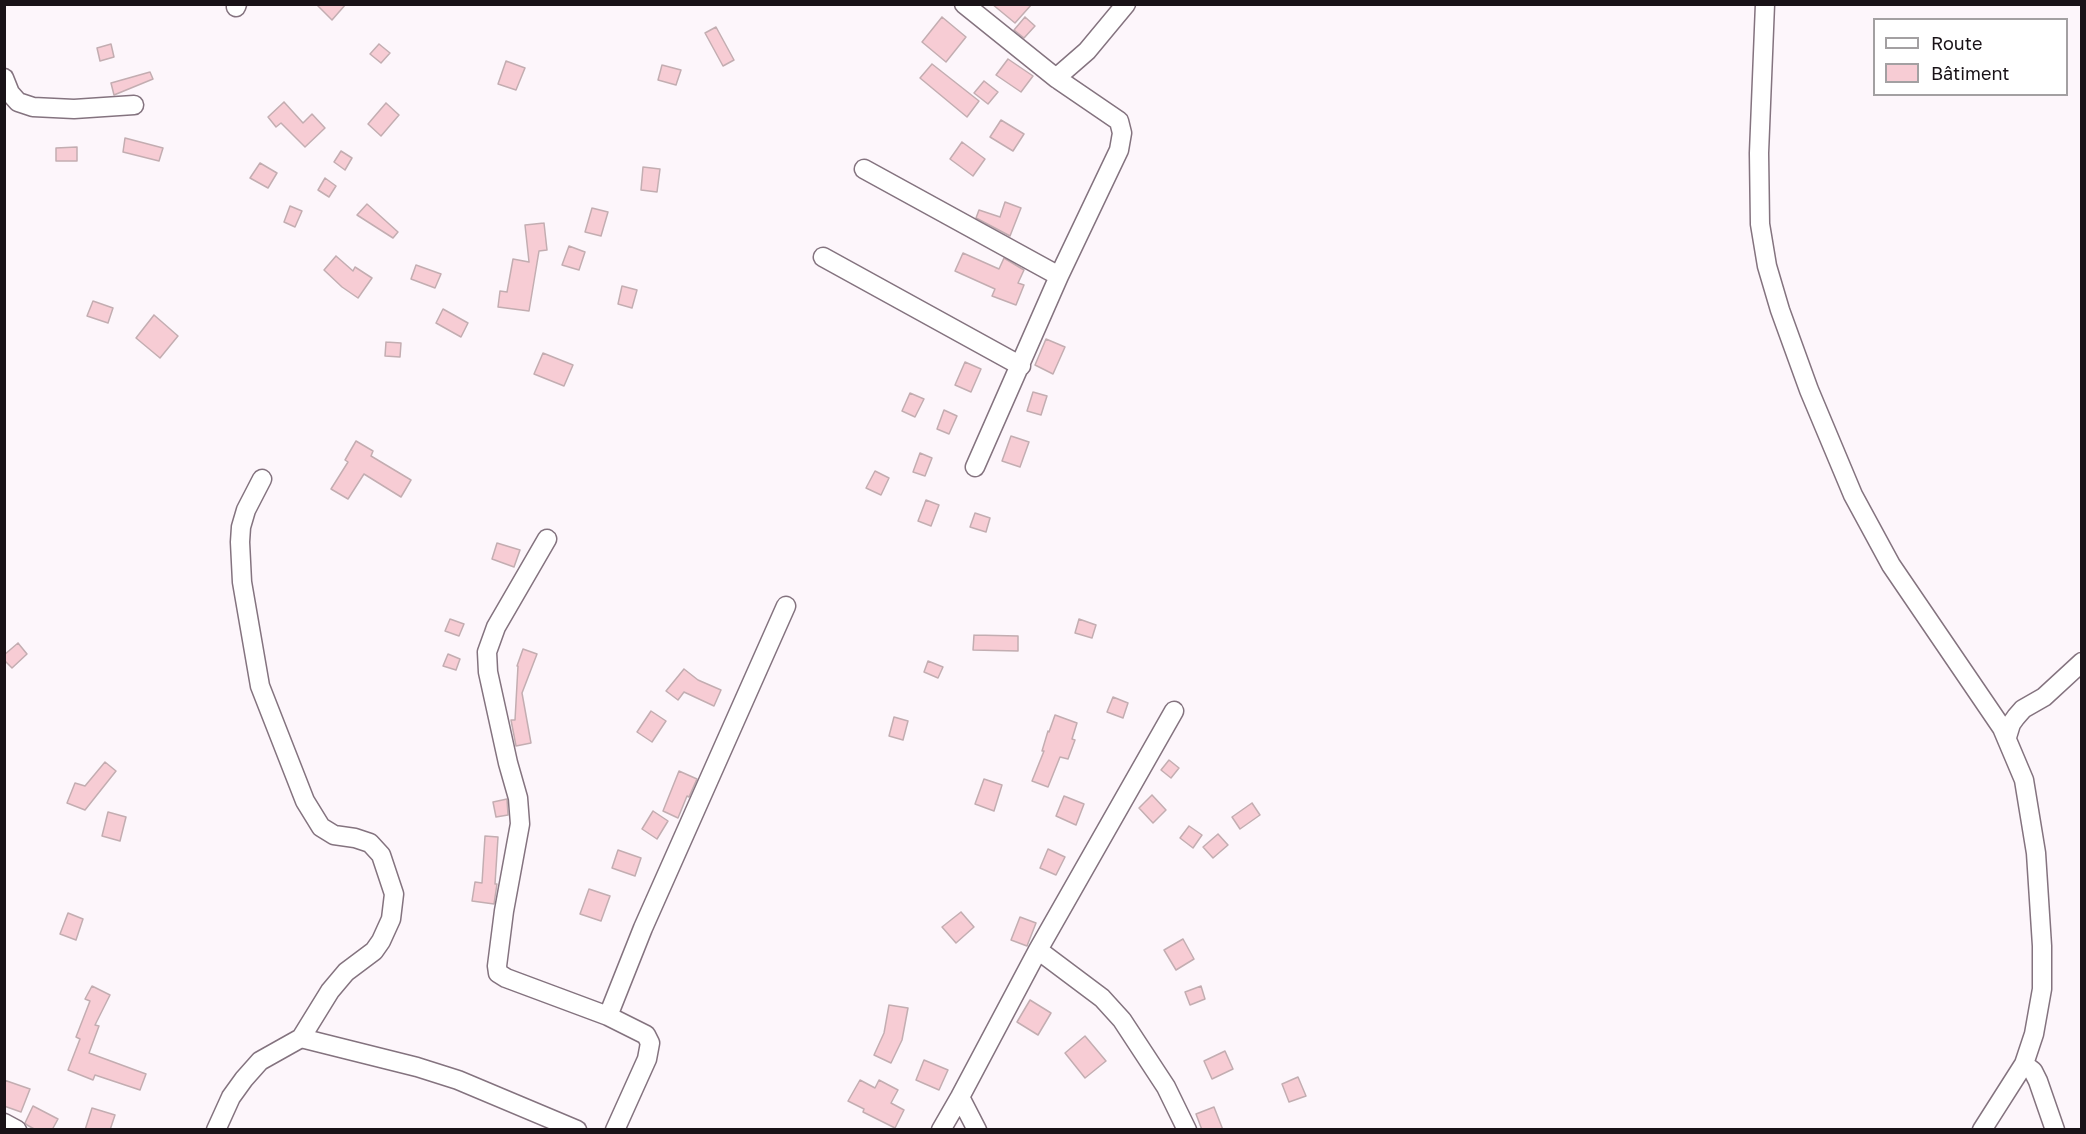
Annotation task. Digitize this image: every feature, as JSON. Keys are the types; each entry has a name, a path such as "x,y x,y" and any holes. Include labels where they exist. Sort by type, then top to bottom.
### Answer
{"street":[{"path":"1056,78 1087,51 1126,4"},
{"path":"1765,4 1759,153 1760,224 1767,266 1780,310 1809,390 1854,495 1892,566 2007,737 2024,780 2036,853 2042,946 2042,989 2034,1034 2024,1064 1982,1130"},
{"path":"972,7 1056,78 1119,121 1122,133 1119,150 1059,276 975,467"},
{"path":"4,78 10,93 18,102 33,107 74,109 134,105"},
{"path":"864,169 1059,276"},
{"path":"823,257 1021,366"},
{"path":"216,1130 231,1097 243,1078 260,1061 301,1038 346,972 374,951 392,919 394,894 381,855 370,843 356,837 334,835 321,827 305,801 260,686 242,582 240,542 246,510 262,479"},
{"path":"547,538 496,627 487,652 488,672 518,798 520,824 502,921 497,966 498,973 506,978 608,1016 646,1035 650,1044 647,1059 615,1130"},
{"path":"608,1016 643,928 786,606"},
{"path":"1989,709 2005,712 2023,709 2044,697 2082,662"},
{"path":"2007,737 2011,724 2023,709"},
{"path":"941,1130 1038,950 1174,711"},
{"path":"1038,950 1102,998 1122,1020 1166,1087 1187,1130"},
{"path":"301,1038 417,1067 458,1080 568,1128"},
{"path":"2024,1064 2033,1071 2038,1081 2055,1130"},
{"path":"960,1097 977,1130"},
{"path":"4,1123 17,1130"}],"building":[{"path":"316,4 346,4 332,20"},
{"path":"992,4 1032,4 1015,23"},
{"path":"942,17 966,37 946,62 922,42"},
{"path":"1025,17 1035,26 1024,38 1014,30"},
{"path":"716,27 734,60 723,66 705,33"},
{"path":"111,44 114,57 100,61 97,48"},
{"path":"379,44 390,53 381,63 370,54"},
{"path":"1008,59 1033,76 1021,92 996,75"},
{"path":"506,61 525,68 516,90 498,84"},
{"path":"932,64 979,101 967,117 920,78"},
{"path":"662,65 681,70 676,85 658,80"},
{"path":"150,72 153,79 114,95 111,83"},
{"path":"984,81 998,92 988,104 974,93"},
{"path":"284,102 303,123 312,114 325,128 305,147 281,123 276,127 268,117"},
{"path":"386,103 399,115 381,136 368,124"},
{"path":"1001,120 1024,134 1013,151 990,137"},
{"path":"125,138 163,148 159,161 123,152"},
{"path":"962,142 985,159 973,176 950,159"},
{"path":"77,147 77,161 56,161 56,148"},
{"path":"341,151 352,158 345,170 334,162"},
{"path":"260,163 277,173 268,188 250,178"},
{"path":"643,167 660,169 657,192 641,190"},
{"path":"325,178 336,186 329,197 318,190"},
{"path":"1005,202 1021,208 1010,236 976,218 979,210 1000,217"},
{"path":"367,204 398,232 393,238 357,215"},
{"path":"290,206 302,211 295,227 284,222"},
{"path":"592,208 608,212 601,236 585,232"},
{"path":"544,223 547,250 539,251 529,311 498,307 500,291 507,292 513,259 529,262 525,225"},
{"path":"569,246 585,252 579,270 562,265"},
{"path":"963,253 999,269 1004,258 1024,270 1018,283 1024,285 1016,305 992,296 995,289 955,271"},
{"path":"336,256 353,271 355,267 372,278 358,298 324,270"},
{"path":"416,265 441,274 435,288 411,279"},
{"path":"622,286 637,290 632,308 618,304"},
{"path":"93,301 113,308 108,323 87,316"},
{"path":"443,309 468,323 461,337 436,323"},
{"path":"154,315 178,336 160,358 136,338"},
{"path":"1046,339 1065,347 1053,374 1035,365"},
{"path":"386,342 401,343 400,357 385,356"},
{"path":"543,353 573,365 564,386 534,374"},
{"path":"965,362 981,369 971,392 955,385"},
{"path":"1033,392 1047,396 1041,415 1027,411"},
{"path":"910,393 924,399 915,417 902,411"},
{"path":"944,410 957,416 949,434 937,429"},
{"path":"1011,436 1029,442 1020,467 1002,461"},
{"path":"356,441 373,451 371,456 411,480 401,497 364,474 348,499 331,489 348,462 345,460"},
{"path":"920,453 932,458 925,476 913,472"},
{"path":"875,471 889,478 881,495 866,488"},
{"path":"926,500 939,505 931,526 918,521"},
{"path":"975,513 990,518 986,532 970,527"},
{"path":"497,543 520,550 514,567 492,559"},
{"path":"450,619 464,624 459,636 445,631"},
{"path":"1079,619 1096,625 1092,638 1075,633"},
{"path":"974,635 1018,636 1018,651 973,650"},
{"path":"18,643 27,654 12,668 4,660 4,655"},
{"path":"523,649 537,654 522,693 531,743 516,746 511,720 515,720 517,666"},
{"path":"448,654 460,659 456,670 443,666"},
{"path":"928,661 943,667 938,678 924,672"},
{"path":"684,669 698,680 721,690 714,706 684,692 678,700 666,691"},
{"path":"1113,697 1128,703 1123,718 1107,712"},
{"path":"651,711 666,721 652,742 637,732"},
{"path":"1055,715 1077,723 1072,739 1075,740 1068,759 1060,757 1048,787 1032,781"},
{"path":"894,717 908,721 903,740 889,736"},
{"path":"1169,760 1179,768 1171,778 1161,770"},
{"path":"105,762 116,771 85,810 67,803 75,783 85,786"},
{"path":"679,771 697,779 678,818 663,811"},
{"path":"984,779 1002,785 994,811 975,804"},
{"path":"1152,795 1166,810 1153,823 1139,808"},
{"path":"1064,796 1084,804 1076,825 1056,816"},
{"path":"507,799 508,815 496,817 493,802"},
{"path":"1252,803 1260,815 1240,829 1232,817"},
{"path":"653,811 668,821 657,839 642,829"},
{"path":"108,812 126,817 120,841 102,836"},
{"path":"1189,826 1202,835 1193,848 1180,838"},
{"path":"1218,834 1228,845 1213,858 1203,847"},
{"path":"485,836 498,837 495,884 497,884 494,904 472,901 475,882 482,883"},
{"path":"1048,849 1065,857 1056,875 1040,868"},
{"path":"618,850 641,858 635,876 612,868"},
{"path":"589,889 610,896 601,921 580,914"},
{"path":"961,912 974,927 956,943 942,927"},
{"path":"68,913 83,919 76,940 60,934"},
{"path":"1020,917 1036,923 1027,946 1011,940"},
{"path":"1183,939 1194,959 1176,970 1164,950"},
{"path":"92,986 110,995 95,1025 99,1026 89,1053 146,1074 140,1090 95,1075 93,1080 68,1070 80,1039 76,1037 90,1001 85,999"},
{"path":"1201,986 1205,999 1190,1005 1185,992"},
{"path":"1030,1000 1051,1013 1038,1035 1017,1022"},
{"path":"889,1005 908,1008 902,1040 891,1063 874,1055 884,1033"},
{"path":"1085,1036 1106,1061 1085,1078 1065,1053"},
{"path":"1225,1051 1233,1069 1212,1079 1204,1061"},
{"path":"924,1060 948,1070 939,1090 916,1080"},
{"path":"1298,1077 1306,1096 1289,1102 1282,1084"},
{"path":"4,1080 30,1089 21,1112 4,1106"},
{"path":"860,1080 875,1088 879,1080 898,1090 891,1103 904,1110 895,1128 863,1112 864,1109 848,1101"},
{"path":"33,1106 58,1119 52,1130 36,1130 25,1123"},
{"path":"1214,1107 1223,1130 1202,1130 1196,1114"},
{"path":"92,1108 115,1115 110,1130 85,1130"}]}
